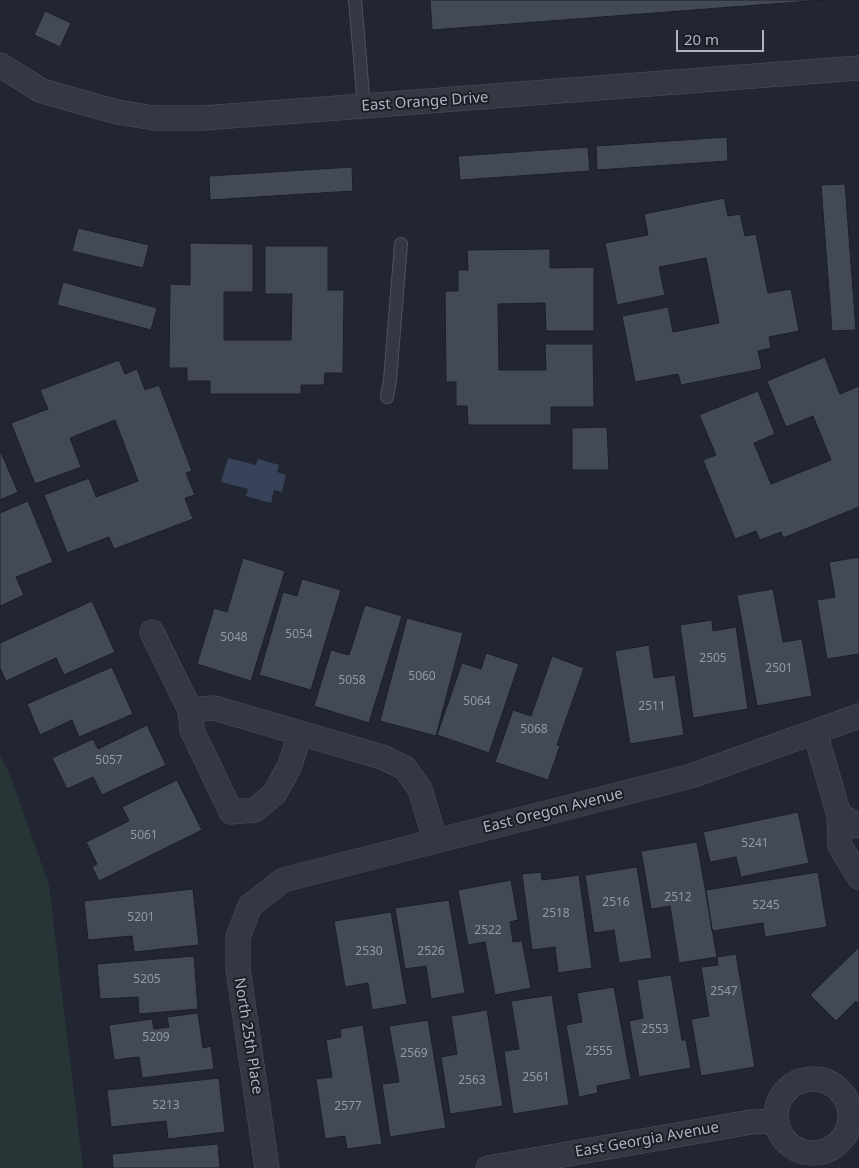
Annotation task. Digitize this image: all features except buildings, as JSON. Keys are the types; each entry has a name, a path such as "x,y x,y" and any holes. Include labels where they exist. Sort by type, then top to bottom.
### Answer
{"street":[{"name":"East Orange Drive","path":"0,65 42,91 117,112 154,118 203,118 859,68"},
{"path":"152,632 190,710 192,730 231,812 255,810 275,793 290,765 300,734"},
{"path":"190,710 214,708 382,757 405,768 420,789 435,840"},
{"name":"East Oregon Avenue","path":"250,906 283,880 691,776 859,716"},
{"path":"815,732 849,820 840,846 859,877"},
{"name":"North 25th Place","path":"250,906 238,938 238,969 266,1168"},
{"name":"East Georgia Avenue","path":"488,1168 751,1122 777,1121"}],"lane":[{"path":"355,0 364,106"},
{"path":"387,397 401,244"}],"shaded area":[{"path":"0,755 11,777 49,885 83,1168 0,1168"}],"water":[{"path":"228,458 256,465 258,459 279,465 277,472 286,475 282,492 274,490 271,503 246,496 248,489 221,482"}]}
